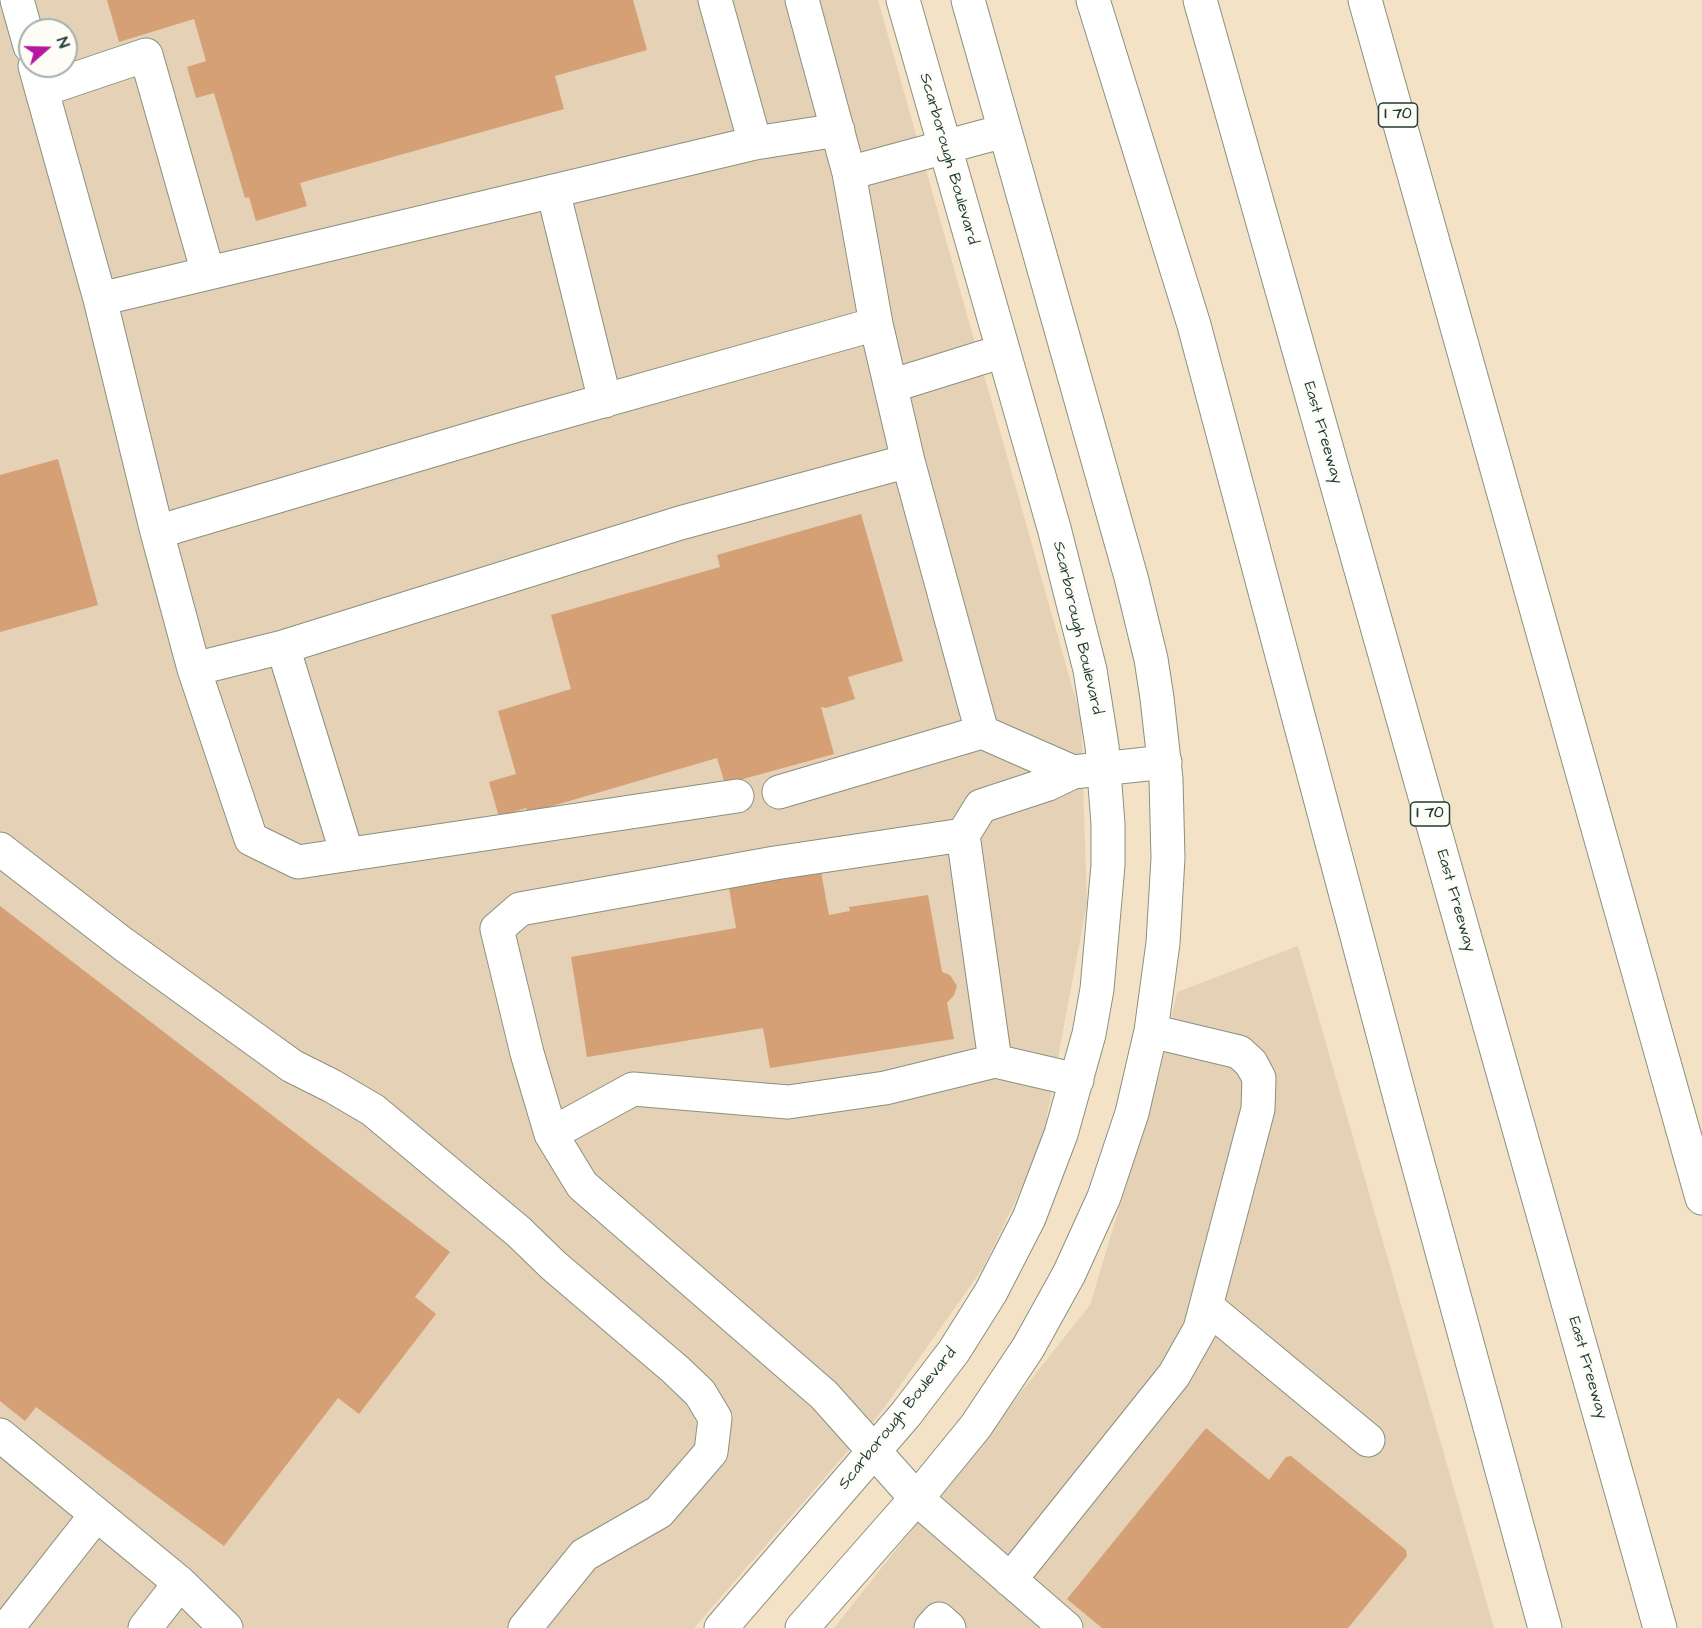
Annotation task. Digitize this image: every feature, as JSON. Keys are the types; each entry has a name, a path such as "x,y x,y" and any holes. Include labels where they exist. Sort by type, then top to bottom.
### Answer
{"main road":[{"path":"17,0 22,18"},
{"path":"716,0 755,143"},
{"path":"802,0 849,173 876,324 908,461 982,732"},
{"name":"Scarborough Boulevard","path":"721,1628 874,1452 935,1377 991,1292 1034,1207 1061,1134 1089,1034 1102,949 1108,855 1088,770 1096,706 1082,635 1054,528 903,0"},
{"path":"802,1628 916,1498 993,1403 1033,1340 1069,1274 1104,1197 1132,1113 1150,1031 1163,943 1168,827 1165,762 1157,698 1142,614 968,0"},
{"path":"1093,0 1194,325 1403,1109 1545,1628"},
{"name":"East Freeway","path":"1200,0 1660,1628"},
{"name":"I 70","path":"1365,0 1702,1198"},
{"path":"78,70 147,55 208,273"},
{"path":"39,78 100,299 157,532 194,669 251,839 298,862 736,796"},
{"path":"100,299 755,143 838,130"},
{"path":"849,173 1004,130"},
{"path":"553,191 605,401"},
{"path":"157,532 876,324"},
{"path":"891,386 1003,351"},
{"path":"194,669 283,646 681,523 908,461"},
{"path":"283,646 347,854"},
{"path":"779,792 982,732 1088,770"},
{"path":"995,1061 963,835 981,806 1088,770 1165,762"},
{"path":"963,835 775,864 520,909 497,929 527,1053 551,1134 582,1185 824,1395 916,1498 1066,1628"},
{"path":"0,849 123,944 292,1066 373,1110 519,1232 553,1265 700,1393 715,1418 711,1452 659,1512 584,1555 525,1628"},
{"path":"1010,1580 1174,1375 1200,1329 1258,1109 1259,1078 1251,1062 1239,1052 1150,1031"},
{"path":"551,1134 633,1089 788,1102 885,1088 995,1061 1077,1080"},
{"path":"1206,1306 1368,1440"},
{"path":"0,1435 180,1583 226,1628"},
{"path":"8,1628 96,1515"},
{"path":"145,1628 180,1583"},
{"path":"931,1628 939,1619 949,1628"}],"shaded area":[{"path":"0,0 878,0 1081,718 1087,903 1041,1148 983,1268 879,1415 694,1628 0,1628"},
{"path":"1298,946 1494,1628 834,1628 1090,1305 1160,1072 1177,992"}],"building":[{"path":"107,0 633,0 647,50 555,76 564,109 300,183 307,206 256,221 249,197 245,198 214,93 196,98 187,67 206,61 194,19 119,42"},
{"path":"58,459 98,605 0,632 0,475"},
{"path":"861,514 903,661 848,677 855,699 826,708 821,707 834,754 725,784 717,758 528,813 526,808 499,817 489,782 516,774 498,711 571,689 551,615 720,567 717,555"},
{"path":"821,872 829,915 850,911 849,907 928,895 942,972 950,975 957,986 954,995 947,1003 954,1039 770,1068 763,1028 587,1057 571,957 736,928 729,888"},
{"path":"0,906 450,1252 415,1297 436,1314 359,1414 338,1398 224,1546 36,1407 25,1421 0,1401"},
{"path":"1206,1428 1269,1480 1286,1457 1291,1456 1406,1550 1407,1556 1348,1628 1102,1628 1067,1599"}]}
